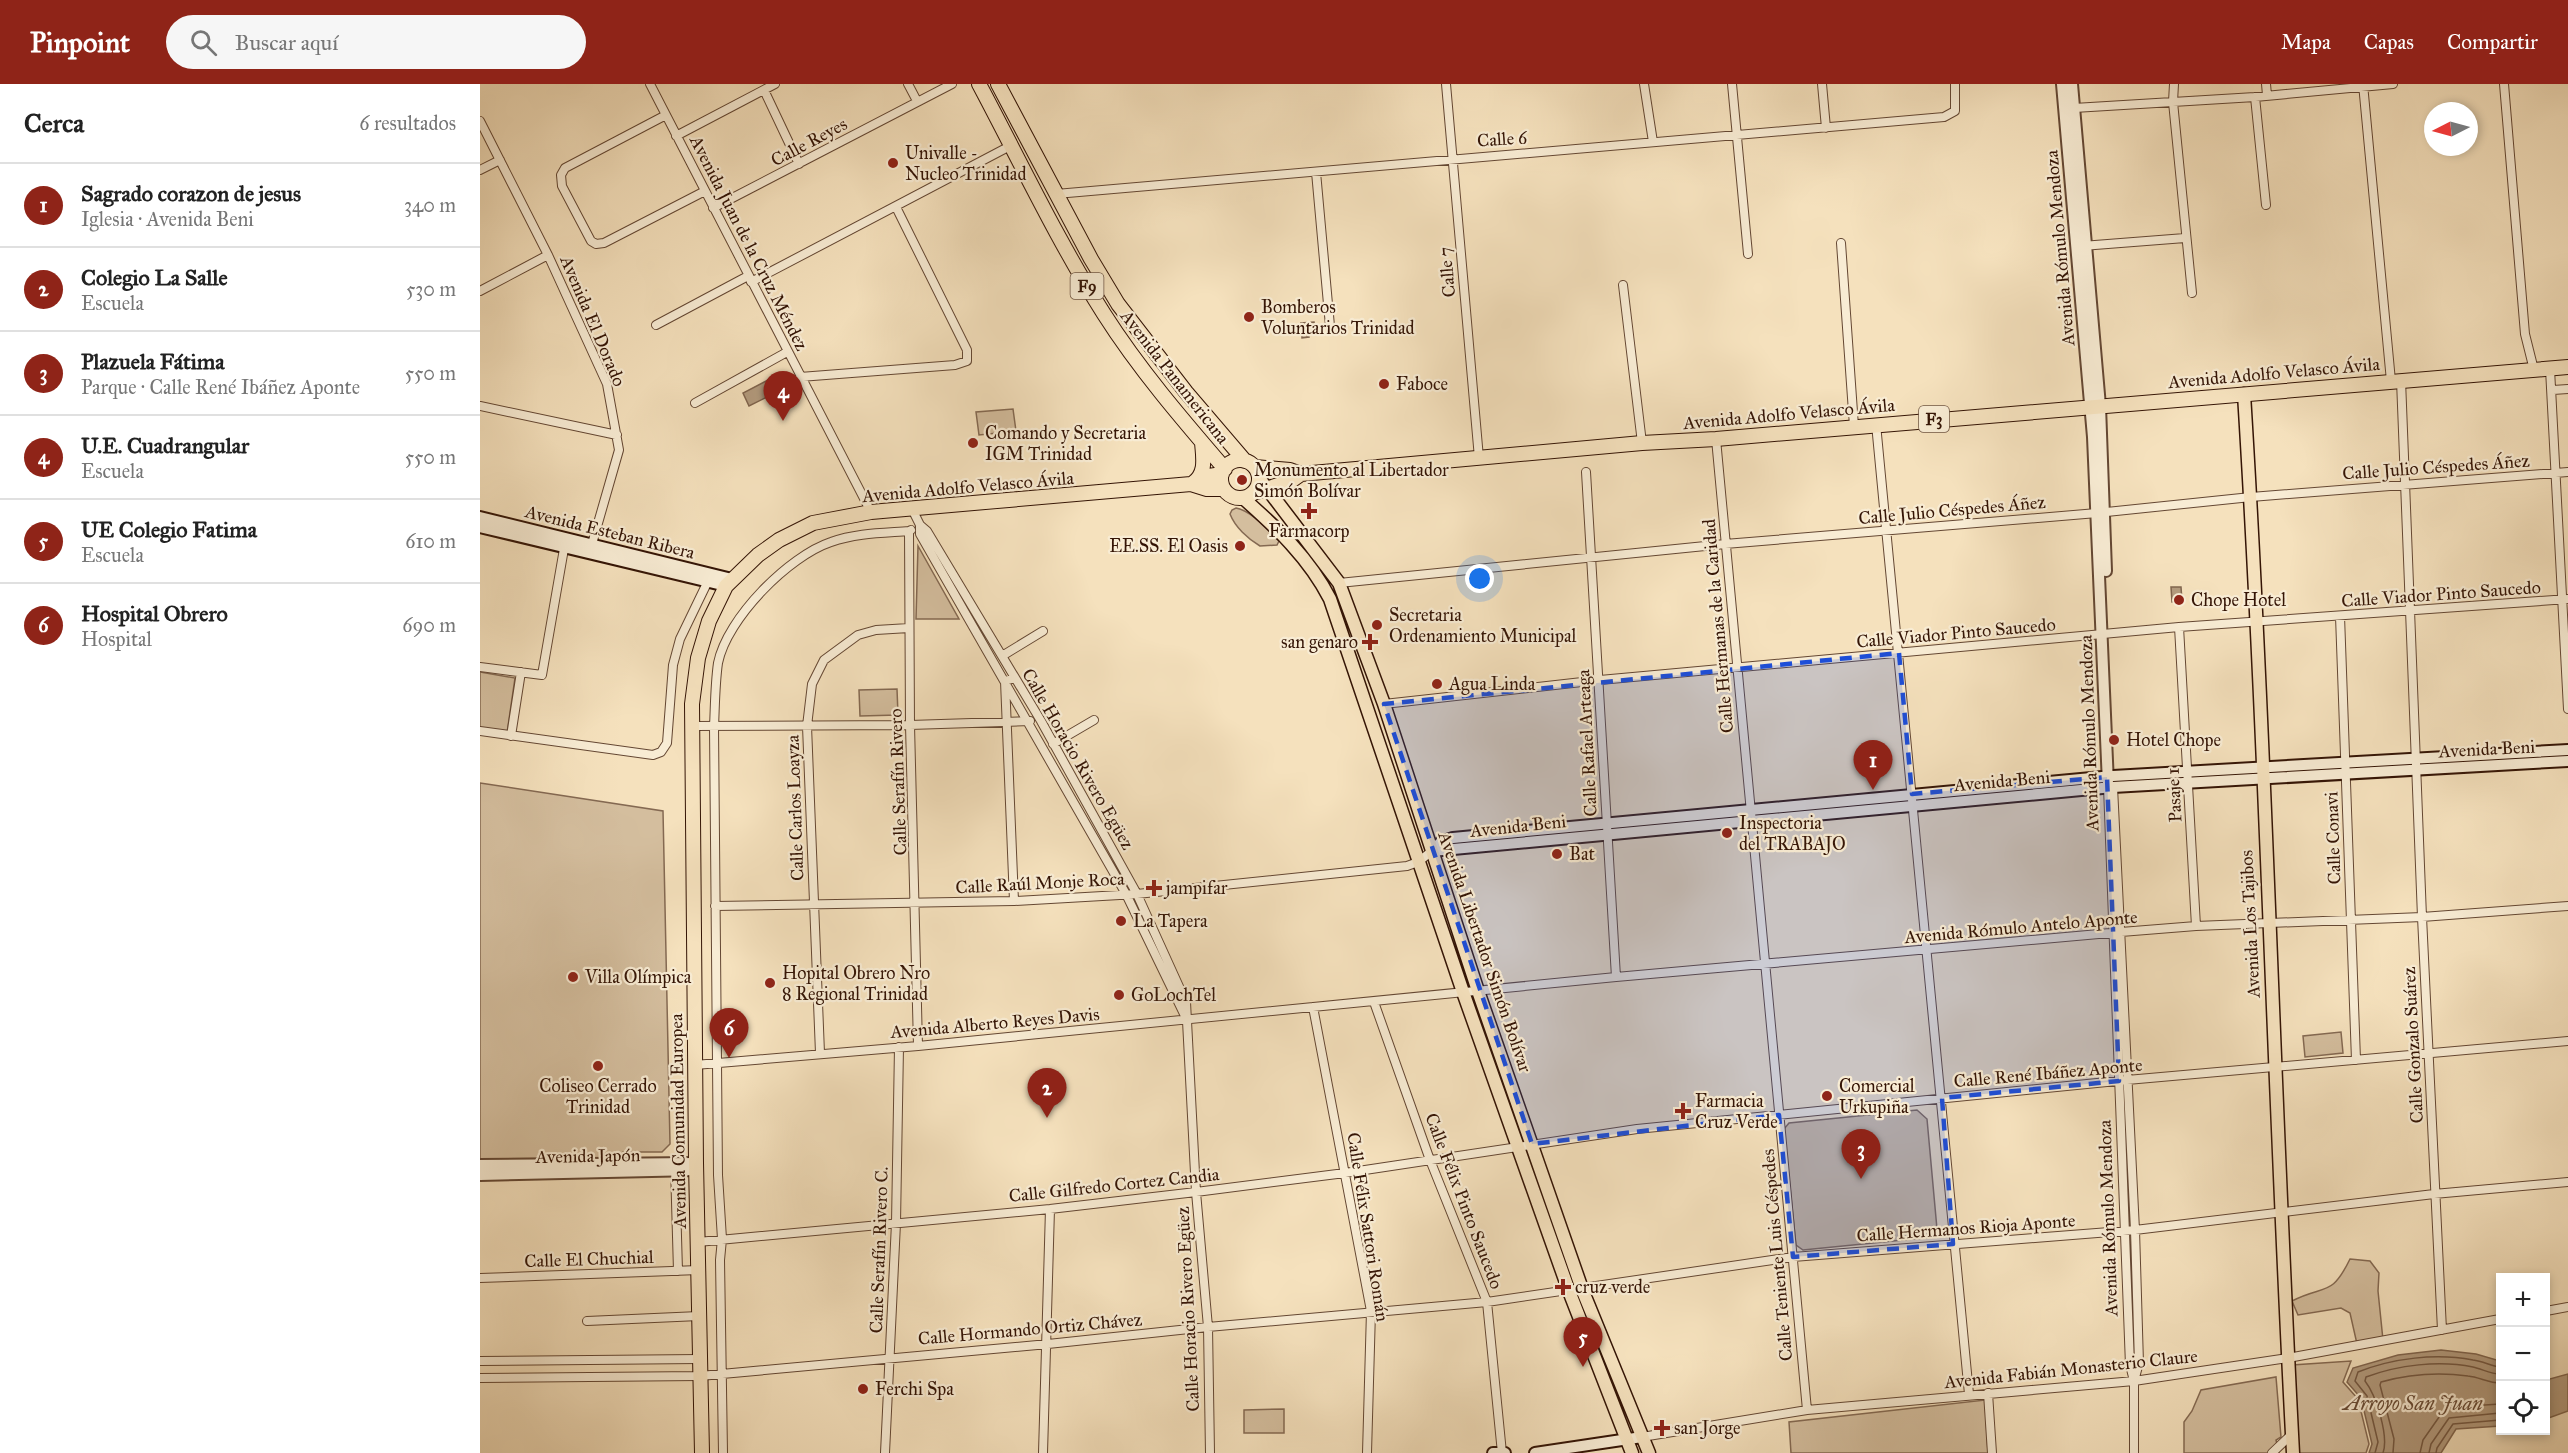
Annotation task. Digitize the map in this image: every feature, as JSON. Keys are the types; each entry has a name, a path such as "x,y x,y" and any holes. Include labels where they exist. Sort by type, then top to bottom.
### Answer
{"highway":[{"name":"Avenida Panamericana","path":"979,84 1074,266 1104,314 1133,358 1224,471"},
{"name":"Avenida Panamericana","path":"998,84 1118,304 1163,364 1257,474"},
{"name":"Avenida Adolfo Velasco Ávila","path":"1257,474 1290,470 1301,474 2568,367"},
{"path":"1191,484 1199,478 1203,469 1202,442"},
{"path":"1234,462 1257,474 1248,496 1231,496 1224,489 1224,471 1234,462"},
{"name":"Avenida Adolfo Velasco Ávila","path":"758,555 780,540 813,523 871,512 1191,484 1224,471"},
{"name":"Avenida Adolfo Velasco Ávila","path":"1257,474 1291,481 1301,474"},
{"name":"Avenida Adolfo Velasco Ávila","path":"1191,484 1207,489 1224,489"},
{"name":"Avenida Comunidad Europea","path":"702,1453 696,1166 692,704 698,658 709,621 729,582 758,555"}],"main road":[{"name":"Avenida Rómulo Mendoza","path":"2062,84 2081,246 2096,406 2110,782"},
{"name":"Avenida Rómulo Mendoza","path":"2072,84 2081,246"},
{"name":"Avenida Los Tajibos","path":"2244,394 2257,623 2268,923 2293,1453"},
{"name":"Avenida Libertador Simón Bolívar","path":"1257,474 1339,583 1384,704 1478,991 1582,1289 1649,1453"},
{"name":"Avenida Libertador Simón Bolívar","path":"1248,496 1258,510 1297,549 1322,583 1330,599 1370,710 1462,992 1569,1291 1632,1453"},
{"name":"Avenida Esteban Ribera","path":"480,517 565,543 708,581 729,582"},
{"name":"Avenida Esteban Ribera","path":"480,527 565,543 592,544 729,582"},
{"name":"Avenida Beni","path":"2417,764 2568,750"},
{"name":"Avenida Beni","path":"1432,851 1441,842 1453,838 1606,829 2110,782 2417,764 2568,761"},
{"name":"Avenida Japón","path":"480,1165 675,1167"},
{"name":"Avenida Japón","path":"480,1175 696,1166"},
{"path":"1535,1453 1642,1437"},
{"path":"1493,1453 1503,1453"}],"street":[{"name":"Avenida Juan de la Cruz Méndez","path":"650,84 871,512"},
{"path":"676,136 775,84"},
{"path":"908,84 918,101"},
{"name":"Calle Reyes","path":"713,208 952,84"},
{"name":"Calle 7","path":"1446,84 1479,458"},
{"path":"1644,84 1653,142"},
{"path":"1732,84 1748,254"},
{"path":"1822,84 1826,128"},
{"name":"Calle 6","path":"1056,194 1451,158 1826,128 1950,115 1955,111 1957,100 1955,84"},
{"path":"2174,84 2173,102 2192,293"},
{"path":"2266,84 2267,95"},
{"path":"2074,108 2255,97 2363,85 2393,84"},
{"path":"2504,84 2525,334 2534,370"},
{"name":"Calle Gonzalo Suárez","path":"2363,85 2396,380 2405,484 2412,609 2434,1194 2442,1329"},
{"path":"764,90 799,164"},
{"path":"2255,97 2266,205"},
{"path":"666,115 565,168 561,175 561,186 591,241 596,244 604,243 705,191"},
{"name":"Avenida El Dorado","path":"480,121 549,255 607,384 619,450 592,544"},
{"path":"656,325 896,207 1012,145"},
{"path":"480,170 500,160"},
{"path":"1316,172 1330,326"},
{"path":"800,377 955,365 967,360 967,350 896,207"},
{"path":"2081,246 2185,238"},
{"path":"1841,243 1854,426"},
{"path":"480,291 549,255"},
{"path":"1623,285 1642,444"},
{"path":"695,403 788,352"},
{"path":"2550,369 2565,600 2568,709"},
{"path":"2553,390 2568,389"},
{"path":"480,406 617,435"},
{"path":"1876,424 1888,530 1942,1098 1953,1244 1969,1394"},
{"name":"Calle Hermanas de la Caridad","path":"1716,439 1751,814"},
{"name":"Calle Rafael Arteaga","path":"1586,472 1616,977"},
{"name":"Calle Julio Céspedes Áñez","path":"1339,583 1591,556 2251,497 2568,472"},
{"name":"Calle Horacio Rivero Egüez","path":"912,509 1041,722 1137,894 1186,1002 1196,1192 1208,1327 1210,1453"},
{"path":"723,1453 714,728 718,662 726,639 740,618 768,586 807,554 829,542 855,535 909,531 920,525"},
{"name":"Calle Horacio Rivero Egüez","path":"920,525 920,534 1126,894 1187,1020"},
{"name":"Calle Serafín Rivero","path":"909,531 910,725 918,1046"},
{"path":"480,667 542,675 565,543"},
{"path":"480,731 653,754 661,752 667,743 673,665 680,639 708,581"},
{"name":"Calle Viador Pinto Saucedo","path":"1384,704 1600,680 2179,627 2565,600"},
{"name":"Calle Conavi","path":"2340,616 2356,1060"},
{"name":"Pasaje 1","path":"2179,627 2196,926"},
{"name":"Calle Carlos Loayza","path":"820,1053 807,726 812,684 824,660 858,635 876,630 909,628"},
{"path":"1002,656 1043,631"},
{"path":"511,736 521,672"},
{"path":"1014,901 1005,681 1015,678"},
{"path":"1053,744 1094,720"},
{"path":"692,726 714,728 1041,722"},
{"name":"Avenida Rómulo Mendoza","path":"2110,782 2123,1080 2130,1365 2134,1381 2134,1453"},
{"name":"Calle Teniente Luis Céspedes","path":"1751,814 1808,1410"},
{"name":"Calle Raúl Monje Roca","path":"716,906 1014,901 1137,894 1407,866 1418,862 1432,851"},
{"name":"Avenida Rómulo Antelo Aponte","path":"1478,991 2196,926 2422,917 2568,906"},
{"name":"Avenida Alberto Reyes Davis","path":"695,1065 918,1046 1478,991"},
{"name":"Calle Félix Pinto Saucedo","path":"1374,1002 1430,1161 1487,1302 1503,1453"},
{"name":"Calle Félix Sattori Román","path":"1313,1007 1371,1311 1367,1453"},
{"name":"Calle René Ibáñez Aponte","path":"1532,1144 1637,1130 2123,1080 2568,1041"},
{"name":"Calle Serafín Rivero C.","path":"885,1453 896,1223 899,1047"},
{"name":"Avenida Rómulo Mendoza","path":"2123,1080 2135,1230 2139,1363 2134,1381"},
{"name":"Calle Gilfredo Cortez Candia","path":"698,1242 1050,1209 1196,1192 1430,1161 1519,1148 1532,1144"},
{"path":"675,1167 678,1271"},
{"name":"Calle Hermanos Rioja Aponte","path":"1582,1289 1793,1257 2125,1231 2434,1194 2568,1182"},
{"path":"1043,1453 1048,1344 1050,1209"},
{"name":"Calle El Chuchial","path":"480,1278 699,1270"},
{"name":"Calle Hormando Ortiz Chávez","path":"480,1378 700,1376 1371,1311 1487,1302 1582,1289"},
{"path":"2550,1310 2568,1307"},
{"path":"587,1321 699,1316"},
{"name":"Avenida Fabián Monasterio Claure","path":"1642,1437 1808,1410 2134,1381 2289,1358 2496,1320"},
{"path":"480,1360 700,1359"},
{"path":"1988,1393 1992,1453"},
{"path":"2272,1453 2292,1434"}],"highlighted area":[{"path":"1899,653 1912,794 2107,777 2119,1081 1942,1098 1953,1244 1793,1257 1779,1115 1532,1144 1384,704"}],"shaded area":[{"path":"1013,409 1016,431 979,435 976,412"},
{"path":"1236,508 1248,513 1259,522 1279,541 1277,545 1260,546 1247,536 1235,524 1230,514"},
{"path":"918,546 959,619 916,619"},
{"path":"480,672 515,678 507,733 480,728"},
{"path":"897,689 898,715 860,716 859,690"},
{"name":"Villa Olímpica","path":"480,783 663,811 670,1144 662,1152 623,1152 618,1158 480,1159"},
{"path":"2341,1032 2343,1053 2305,1057 2303,1036"},
{"path":"1917,1110 1927,1119 1937,1229 1933,1237 1803,1250 1796,1245 1784,1129 1789,1123"},
{"path":"2350,1259 2370,1261 2379,1273 2378,1291 2383,1340 2357,1344 2350,1313 2341,1308 2298,1315 2292,1301 2332,1285 2338,1280"},
{"path":"2351,1361 2343,1382 2358,1399 2369,1444 2366,1453 2299,1453 2292,1365"},
{"path":"2276,1377 2281,1437 2276,1440 2279,1453 2184,1453 2184,1422 2192,1411 2201,1390"},
{"path":"1985,1400 1988,1453 1791,1453 1789,1422"},
{"path":"1284,1409 1284,1433 1244,1433 1244,1410"}],"water":[{"path":"1314,322 1315,331 1308,331 1309,337 1302,338 1301,323"},
{"path":"770,379 777,392 749,406 743,393"},
{"path":"2171,587 2181,587 2182,601 2172,602"},
{"name":"Arroyo San Juan","path":"2441,1350 2476,1354 2496,1360 2496,1426 2456,1429 2441,1453 2369,1453 2372,1444 2361,1398 2347,1382 2353,1368 2398,1355"},
{"path":"2568,1374 2568,1411 2550,1418 2550,1381 2550,1379"}],"place":[{"name":"Univalle - Nucleo Trinidad","path":"893,163"},
{"name":"Bomberos Voluntarios Trinidad","path":"1249,317"},
{"name":"Faboce","path":"1384,384"},
{"name":"U.E. Cuadrangular","path":"783,421"},
{"name":"Comando y Secretaria IGM Trinidad","path":"973,443"},
{"name":"Monumento al Libertador Simón Bolívar","path":"1242,480"},
{"name":"Farmacorp","path":"1309,511"},
{"name":"EE.SS. El Oasis","path":"1240,546"},
{"name":"Chope Hotel","path":"2179,600"},
{"name":"Secretaria Ordenamiento Municipal","path":"1377,625"},
{"name":"san genaro","path":"1370,642"},
{"name":"Agua Linda","path":"1437,684"},
{"name":"Hotel Chope","path":"2114,740"},
{"name":"Sagrado corazon de jesus","path":"1873,790"},
{"name":"Inspectoria del TRABAJO","path":"1727,833"},
{"name":"Bat","path":"1557,854"},
{"name":"jampifar","path":"1154,888"},
{"name":"La Tapera","path":"1121,921"},
{"name":"Villa Olímpica","path":"573,977"},
{"name":"Hopital Obrero Nro 8 Regional Trinidad","path":"770,983"},
{"name":"GoLochTel","path":"1119,995"},
{"name":"Hospital Obrero","path":"729,1058"},
{"name":"Coliseo Cerrado Trinidad","path":"598,1066"},
{"name":"Comercial Urkupiña","path":"1827,1096"},
{"name":"Farmacia Cruz Verde","path":"1683,1111"},
{"name":"Colegio La Salle","path":"1047,1118"},
{"name":"Plazuela Fátima","path":"1861,1179"},
{"name":"cruz verde","path":"1563,1287"},
{"name":"UE Colegio Fatima","path":"1583,1367"},
{"name":"Ferchi Spa","path":"863,1389"},
{"name":"san Jorge","path":"1662,1428"}]}
